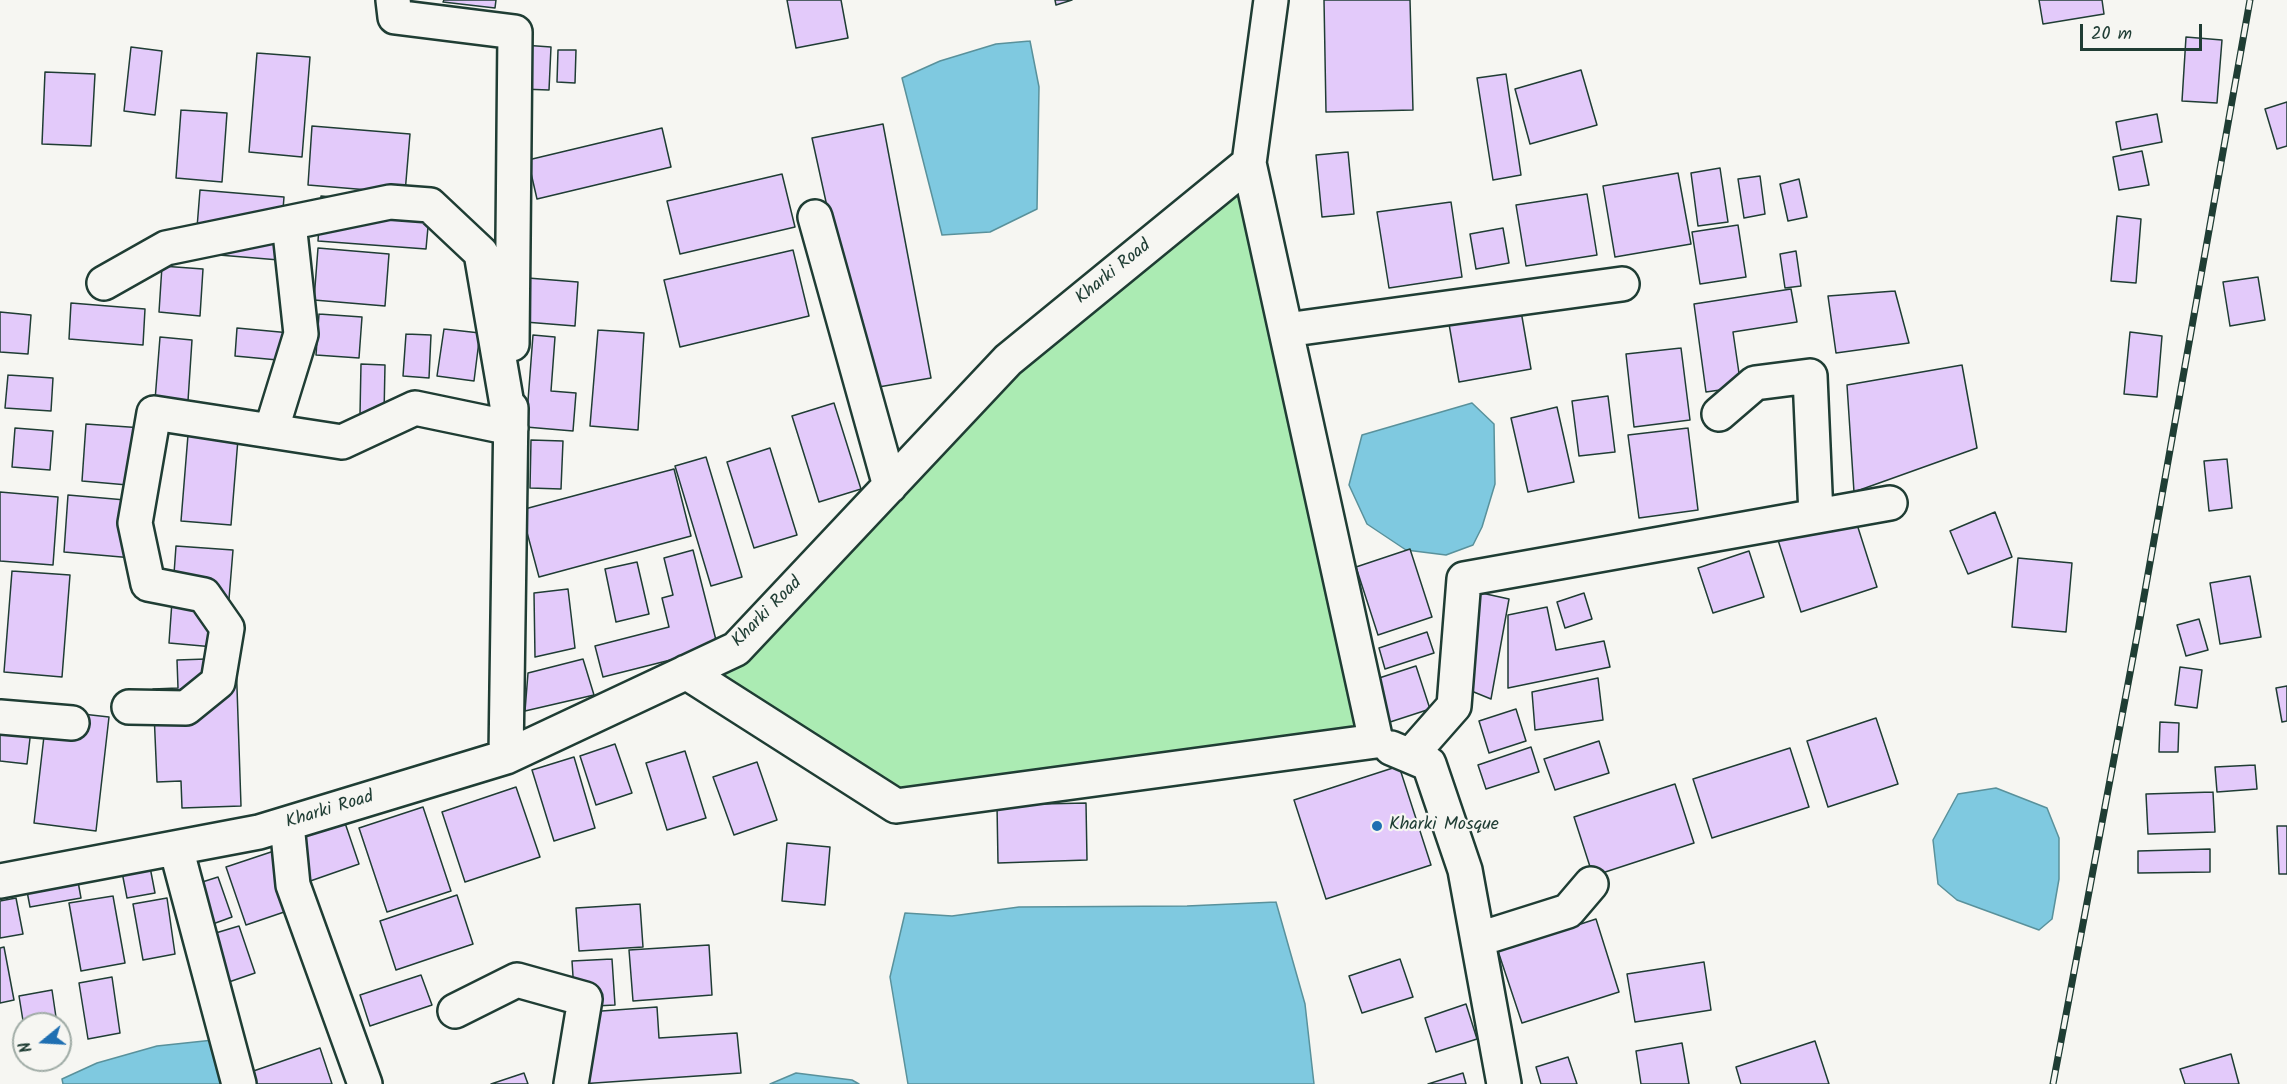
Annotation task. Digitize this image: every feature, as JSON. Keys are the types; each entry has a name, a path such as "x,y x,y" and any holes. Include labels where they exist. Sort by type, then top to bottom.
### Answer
{"street":[{"path":"393,0 395,16 515,32 506,757"},
{"path":"1271,0 1249,163 1376,741"},
{"name":"Kharki Road","path":"0,881 259,832 506,757 736,649 1008,360 1249,163"},
{"path":"104,283 166,248 390,202 430,205 481,253 511,428"},
{"path":"815,217 890,486"},
{"path":"271,431 301,334 289,223"},
{"path":"1286,330 1622,284"},
{"path":"1719,414 1755,383 1810,376 1816,516"},
{"path":"129,707 186,708 218,682 227,628 204,595 148,584 135,524 154,413 342,442 415,408 511,428"},
{"path":"1410,756 1454,706 1464,579 1890,503"},
{"path":"686,672 896,806 1376,741 1429,764 1465,870 1504,1084"},
{"path":"0,717 72,723"},
{"path":"287,824 293,885 365,1084"},
{"path":"176,848 238,1084"},
{"path":"1492,935 1568,911 1591,884"},
{"path":"455,1011 517,980 585,999 571,1084"}],"green space":[{"path":"1246,172 1370,737 896,798 695,673 1010,365"}],"water":[{"path":"1030,41 1039,87 1037,209 990,232 942,235 902,78 940,61 996,44"},
{"path":"1472,403 1494,424 1495,484 1482,527 1473,545 1446,555 1406,550 1367,524 1349,485 1362,435"},
{"path":"1996,788 2047,808 2059,838 2059,879 2052,919 2039,930 1957,900 1938,884 1933,840 1958,794"},
{"path":"1276,902 1305,1004 1314,1084 908,1084 890,977 905,913 952,916 1019,907 1187,906"},
{"path":"223,1039 234,1084 63,1084 62,1079 97,1063 157,1046"},
{"path":"796,1073 852,1080 859,1084 770,1084"}],"building":[{"path":"444,0 496,0 495,8 443,2"},
{"path":"787,0 841,0 848,38 796,48"},
{"path":"1055,0 1072,0 1056,5"},
{"path":"1324,0 1410,0 1413,110 1326,112"},
{"path":"2039,0 2102,0 2104,14 2043,24"},
{"path":"2186,37 2222,40 2217,103 2182,101"},
{"path":"523,45 551,47 549,90 521,89"},
{"path":"131,47 162,51 155,115 124,111"},
{"path":"558,50 576,50 575,83 557,82"},
{"path":"257,53 310,57 302,157 249,152"},
{"path":"1581,70 1597,125 1530,144 1515,89"},
{"path":"45,72 95,74 91,146 42,144"},
{"path":"1506,74 1521,175 1493,180 1477,78"},
{"path":"2287,102 2287,146 2277,149 2265,109"},
{"path":"181,110 227,113 222,182 176,178"},
{"path":"2157,114 2162,142 2121,150 2116,122"},
{"path":"883,124 931,378 867,389 812,138"},
{"path":"312,126 410,134 405,193 308,185"},
{"path":"662,128 671,167 537,199 528,160"},
{"path":"2142,151 2149,185 2119,190 2113,157"},
{"path":"1348,152 1354,214 1322,217 1316,155"},
{"path":"1720,168 1728,222 1698,226 1691,173"},
{"path":"1678,173 1691,244 1615,257 1603,186"},
{"path":"782,174 795,227 680,254 667,201"},
{"path":"1760,176 1765,214 1744,218 1738,179"},
{"path":"1799,179 1807,217 1788,221 1780,184"},
{"path":"200,190 284,197 279,260 195,253"},
{"path":"1587,194 1597,255 1526,266 1516,205"},
{"path":"321,196 430,205 426,249 318,241"},
{"path":"1451,202 1462,277 1389,288 1377,212"},
{"path":"2117,216 2141,219 2136,283 2111,281"},
{"path":"1738,225 1746,277 1700,284 1692,232"},
{"path":"1503,228 1509,263 1476,269 1470,234"},
{"path":"318,248 389,254 385,306 314,300"},
{"path":"793,250 809,316 680,347 664,280"},
{"path":"1796,251 1801,286 1785,288 1780,254"},
{"path":"162,266 203,269 200,316 159,312"},
{"path":"2258,277 2265,320 2230,326 2223,282"},
{"path":"528,278 578,282 575,326 525,322"},
{"path":"1791,289 1797,322 1733,332 1741,387 1706,392 1694,304"},
{"path":"1895,291 1909,343 1836,353 1828,296"},
{"path":"71,303 145,309 143,345 69,339"},
{"path":"1521,311 1531,369 1459,382 1449,324"},
{"path":"0,312 31,315 28,354 0,352"},
{"path":"319,314 362,317 359,358 316,355"},
{"path":"237,328 301,334 299,362 235,356"},
{"path":"444,329 480,333 474,381 437,376"},
{"path":"598,330 644,333 638,430 590,426"},
{"path":"2130,332 2162,336 2157,397 2124,394"},
{"path":"406,334 431,335 429,378 403,376"},
{"path":"533,335 555,337 551,391 576,393 573,431 526,427"},
{"path":"160,337 192,340 187,416 154,413"},
{"path":"1681,348 1690,420 1634,427 1626,354"},
{"path":"361,364 385,365 384,415 360,414"},
{"path":"1962,365 1977,448 1854,492 1847,385"},
{"path":"8,375 53,378 51,411 5,408"},
{"path":"1608,396 1615,452 1579,456 1572,401"},
{"path":"834,403 861,489 819,502 792,416"},
{"path":"1557,407 1574,482 1528,492 1511,418"},
{"path":"86,424 143,428 139,486 82,481"},
{"path":"15,428 53,431 50,470 12,467"},
{"path":"1688,428 1698,510 1639,518 1628,435"},
{"path":"188,435 238,439 231,525 181,521"},
{"path":"531,440 563,441 561,489 530,488"},
{"path":"770,448 797,535 754,548 727,462"},
{"path":"706,457 742,577 711,586 675,466"},
{"path":"2227,459 2232,508 2209,511 2204,461"},
{"path":"674,469 691,536 539,577 521,510"},
{"path":"0,492 58,497 53,565 0,561"},
{"path":"68,495 137,501 133,558 64,552"},
{"path":"1995,512 2012,557 1968,574 1950,531"},
{"path":"1854,515 1877,587 1801,612 1778,540"},
{"path":"176,546 233,550 225,648 169,643"},
{"path":"1410,549 1432,617 1378,635 1356,567"},
{"path":"693,550 718,648 603,677 595,646 669,627 662,598 673,595 664,558"},
{"path":"1749,551 1764,597 1713,613 1698,568"},
{"path":"2018,558 2072,563 2066,632 2012,627"},
{"path":"637,562 649,614 616,622 605,569"},
{"path":"12,571 70,575 62,677 4,672"},
{"path":"2250,576 2261,637 2220,644 2210,583"},
{"path":"568,589 575,648 535,657 534,593"},
{"path":"1477,592 1509,599 1491,699 1464,688"},
{"path":"1584,593 1592,619 1565,628 1557,602"},
{"path":"1547,607 1556,650 1604,641 1610,667 1508,688 1508,615"},
{"path":"2199,619 2208,650 2186,656 2177,625"},
{"path":"1427,632 1434,653 1385,669 1379,648"},
{"path":"236,658 241,806 182,808 181,781 157,782 153,689 178,688 177,660"},
{"path":"583,659 594,695 525,711 528,673"},
{"path":"1416,666 1430,709 1387,723 1373,680"},
{"path":"2180,667 2202,670 2197,708 2175,705"},
{"path":"1598,678 1603,720 1535,730 1532,692"},
{"path":"2287,686 2287,721 2282,722 2276,688"},
{"path":"0,700 34,704 27,764 0,761"},
{"path":"1516,709 1526,741 1489,753 1479,721"},
{"path":"47,710 109,717 96,831 34,823"},
{"path":"1876,718 1898,784 1828,807 1807,741"},
{"path":"2160,722 2179,723 2178,752 2159,752"},
{"path":"1599,741 1609,773 1555,790 1544,759"},
{"path":"615,744 632,793 596,805 580,756"},
{"path":"1531,747 1539,772 1486,789 1478,765"},
{"path":"1790,748 1809,807 1712,838 1693,779"},
{"path":"685,751 706,818 667,830 646,763"},
{"path":"574,757 595,828 554,841 532,770"},
{"path":"757,762 777,820 734,835 713,777"},
{"path":"2255,765 2257,789 2217,792 2215,767"},
{"path":"1399,766 1431,865 1326,899 1294,800"},
{"path":"1675,784 1694,843 1593,876 1574,817"},
{"path":"516,787 540,857 465,882 442,812"},
{"path":"2213,792 2215,832 2148,834 2146,794"},
{"path":"1086,803 1087,860 998,863 997,805"},
{"path":"423,807 451,891 387,912 359,828"},
{"path":"344,820 359,864 296,886 281,842"},
{"path":"2277,826 2287,826 2287,874 2279,874"},
{"path":"787,843 830,847 825,905 782,901"},
{"path":"2210,849 2210,872 2138,873 2138,851"},
{"path":"274,851 293,909 246,925 226,867"},
{"path":"150,867 155,893 127,898 122,872"},
{"path":"77,876 81,898 30,907 26,886"},
{"path":"218,877 232,917 210,925 196,884"},
{"path":"457,895 473,944 396,970 380,921"},
{"path":"113,896 125,963 81,971 69,903"},
{"path":"16,898 23,934 0,938 0,901"},
{"path":"167,898 175,954 143,960 133,904"},
{"path":"640,904 643,947 579,951 576,908"},
{"path":"1596,919 1619,992 1522,1023 1498,951"},
{"path":"239,926 255,973 226,983 209,935"},
{"path":"709,945 712,995 633,1001 629,950"},
{"path":"4,947 14,1000 0,1003 0,948"},
{"path":"612,959 615,1005 575,1007 572,961"},
{"path":"1400,959 1413,997 1362,1013 1349,976"},
{"path":"1704,962 1711,1010 1635,1022 1627,974"},
{"path":"421,975 432,1005 370,1026 360,995"},
{"path":"112,977 120,1033 88,1039 79,983"},
{"path":"52,990 55,1012 22,1012 19,996"},
{"path":"1466,1004 1477,1039 1436,1052 1425,1018"},
{"path":"657,1007 659,1038 737,1033 741,1073 580,1084 574,1013"},
{"path":"1815,1041 1829,1084 1741,1084 1736,1067"},
{"path":"1682,1043 1689,1084 1641,1084 1636,1051"},
{"path":"320,1048 332,1084 242,1084 239,1076"},
{"path":"2231,1054 2239,1084 2185,1084 2180,1069"},
{"path":"1568,1057 1577,1084 1541,1084 1536,1067"},
{"path":"524,1073 528,1084 491,1084"},
{"path":"1463,1073 1466,1084 1428,1084"}],"railway":[{"path":"2053,1084 2137,636 2250,0"}],"place":[{"name":"Kharki Mosque","path":"1377,826"}]}
